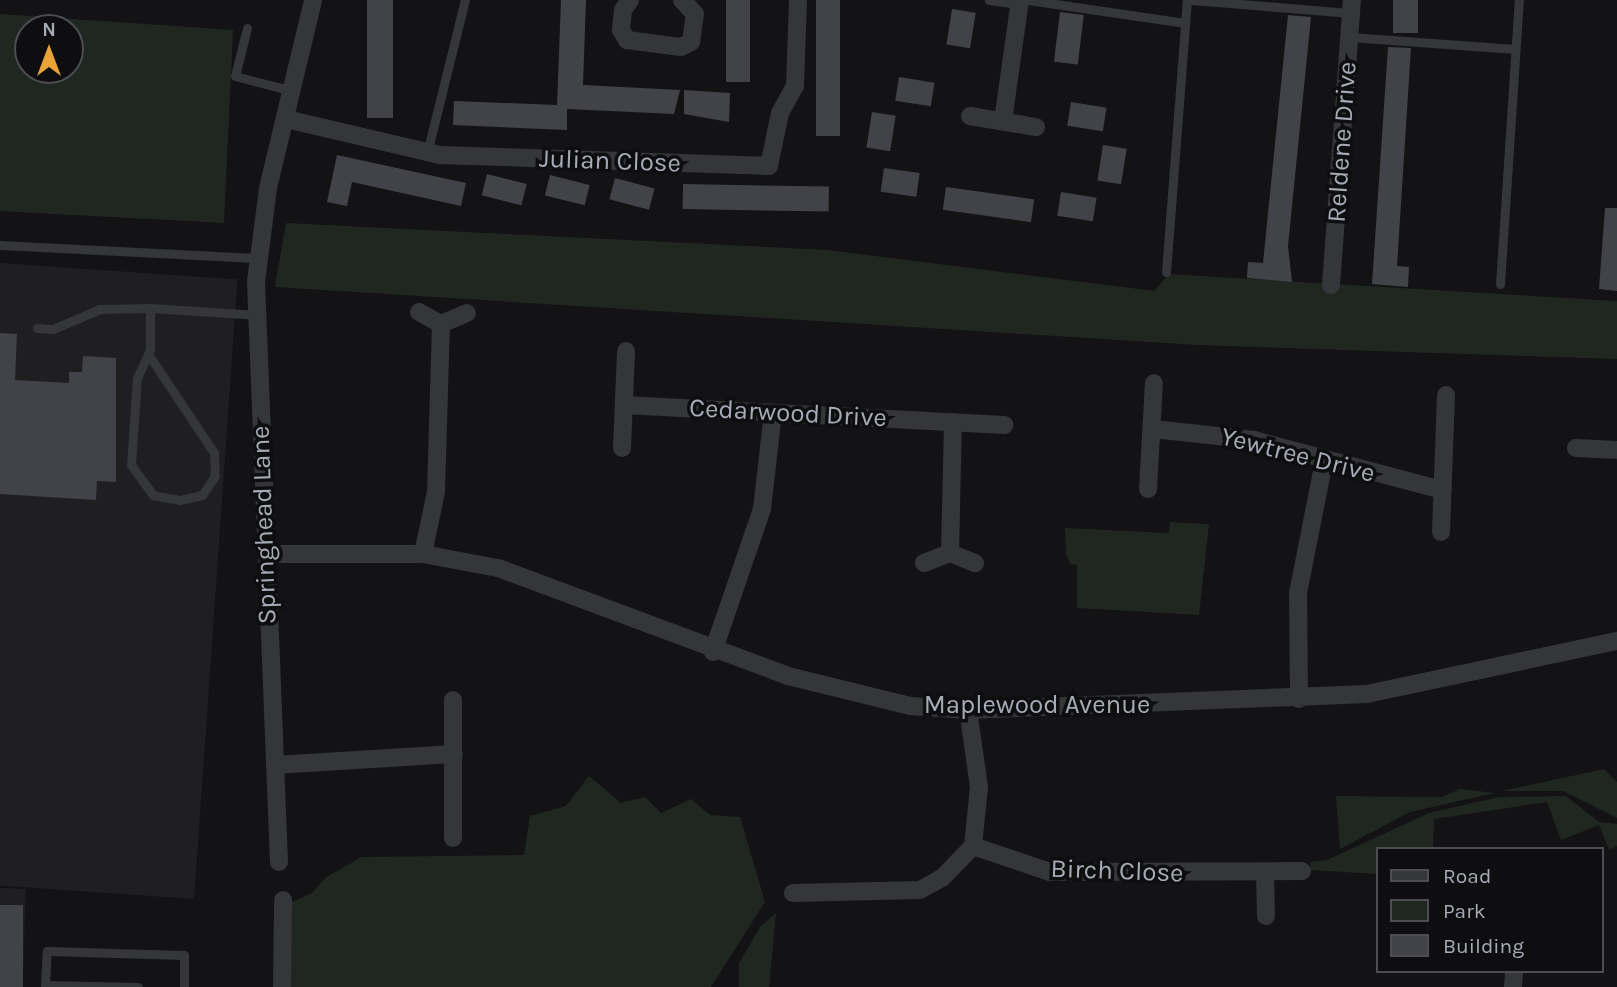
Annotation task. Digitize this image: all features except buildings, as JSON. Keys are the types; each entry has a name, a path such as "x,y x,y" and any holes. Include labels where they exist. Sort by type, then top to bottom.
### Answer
{"street":[{"name":"Springhead Lane","path":"279,862 257,315 258,258 268,188 313,0"},
{"path":"630,0 623,10 621,30 627,40 681,47 691,41 695,14 682,0"},
{"name":"Julian Close","path":"286,119 427,153 769,166 780,113 794,86 798,0"},
{"path":"1003,121 1023,1"},
{"name":"Reldene Drive","path":"1331,285 1352,7"},
{"path":"970,116 1036,127"},
{"path":"419,312 441,324"},
{"path":"441,324 467,313"},
{"path":"423,554 439,456 441,324"},
{"path":"622,448 626,351"},
{"path":"1148,489 1154,383"},
{"path":"1441,532 1446,395"},
{"name":"Cedarwood Drive","path":"624,405 1004,425"},
{"path":"713,652 762,509 773,412"},
{"path":"950,554 953,422"},
{"name":"Yewtree Drive","path":"1153,429 1254,440 1324,462 1442,490"},
{"path":"1576,448 1617,450"},
{"path":"1299,699 1298,593 1324,462"},
{"name":"Maplewood Avenue","path":"266,554 423,554 498,568 566,589 713,652 910,706 968,710 1299,699 1433,684 1617,641"},
{"path":"924,563 950,554 975,563"},
{"path":"453,700 453,838"},
{"path":"793,893 920,890 942,878 973,845 979,787 968,710"},
{"path":"275,765 454,754"},
{"name":"Birch Close","path":"973,845 1049,872 1302,871"},
{"path":"1265,873 1266,916"},
{"path":"282,987 283,900"}],"lane":[{"path":"427,153 466,0"},
{"path":"989,0 1023,1 1185,23"},
{"path":"1166,272 1187,0"},
{"path":"1192,0 1352,7"},
{"path":"1500,285 1519,0"},
{"path":"247,28 235,76 292,91"},
{"path":"1350,37 1515,49"},
{"path":"0,245 258,258"},
{"path":"37,328 53,328 100,309 150,308 257,315"},
{"path":"148,354 214,453 215,476 202,495 180,500 153,495 131,465 136,378 148,354 150,308"},
{"path":"138,987 45,985 47,951 184,955 184,987"}],"shaded area":[{"path":"0,263 237,280 194,899 0,886"},
{"path":"0,888 26,889 23,987 0,987"}],"green space":[{"path":"0,14 14,15 14,84 84,84 84,20 233,30 224,223 0,211"},
{"path":"286,223 827,250 1155,291 1168,274 1617,301 1617,359 1198,345 275,287"},
{"path":"1170,522 1209,524 1199,615 1077,608 1077,565 1070,564 1066,554 1065,528 1169,533"},
{"path":"1604,769 1617,782 1617,818 1563,791 1502,791"},
{"path":"589,776 621,803 645,797 661,813 691,799 710,815 740,817 765,902 711,987 288,987 288,904 312,893 326,877 362,857 524,855 530,816 566,806"},
{"path":"1460,789 1495,793 1410,812 1340,849 1336,796 1441,797"},
{"path":"1566,796 1599,822 1617,824 1617,846 1609,850 1599,825 1561,840 1547,802 1434,819 1433,847 1376,847 1376,874 1311,870 1310,862 1327,860 1429,813 1499,797"},
{"path":"776,913 769,987 739,987 739,963 760,927"}]}
